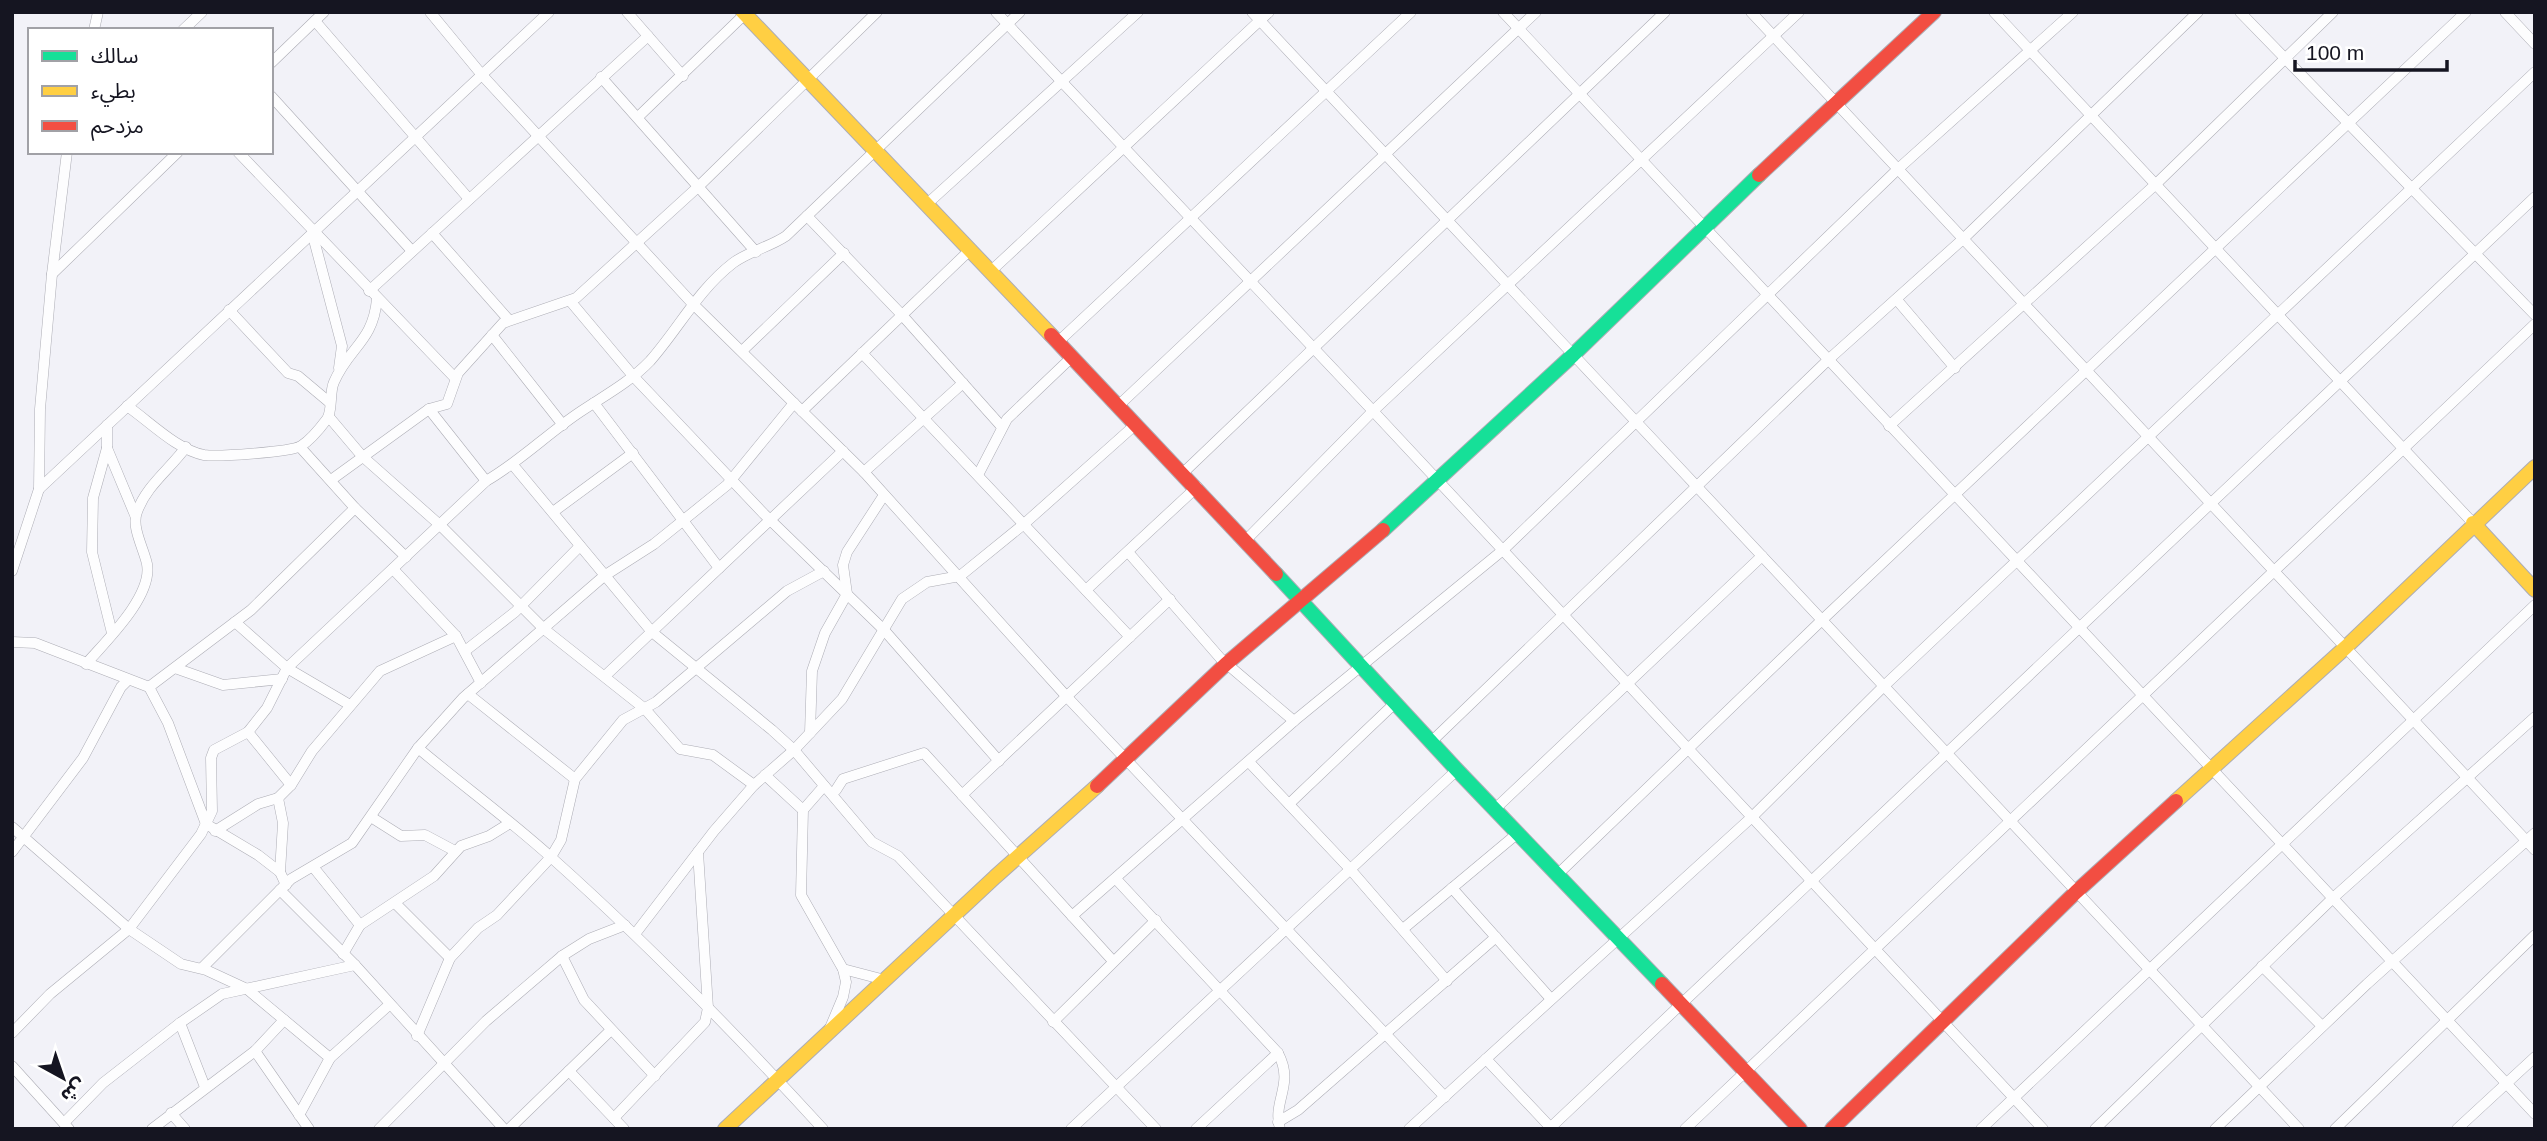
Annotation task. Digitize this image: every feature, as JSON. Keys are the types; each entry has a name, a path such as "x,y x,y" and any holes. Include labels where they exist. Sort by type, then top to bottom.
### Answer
{"street":[{"path":"185,28 202,12"},
{"path":"273,61 324,12"},
{"path":"430,12 482,75 692,303 864,472 1067,697 1445,1097"},
{"path":"39,489 550,12"},
{"path":"627,12 683,76"},
{"path":"331,480 429,409 447,404 455,378 508,319 571,302 639,243 877,12"},
{"path":"996,12 1628,682 1941,1023 2043,1129"},
{"path":"12,1033 50,994 129,929 206,824 212,811 211,758 214,750 248,732 267,708 287,668 486,481 513,465 563,425 634,377 663,346 692,303 734,263 776,243 807,216 1020,12"},
{"path":"927,204 1138,12"},
{"path":"1252,12 2299,1129"},
{"path":"991,271 1269,12"},
{"path":"1058,342 1411,12"},
{"path":"1503,12 2280,845 2333,898 2391,964 2535,1114"},
{"path":"1117,407 1536,12"},
{"path":"1183,473 1449,222 1578,93 1665,12"},
{"path":"1751,12 2535,850"},
{"path":"1246,540 1373,411 1799,12"},
{"path":"725,1129 1017,857 1128,759 1226,664 1302,602 1438,480 1573,355 1703,227 1934,12"},
{"path":"1994,12 2535,590"},
{"path":"1072,916 1294,721 1503,550 1898,169 2073,12"},
{"path":"1431,742 1828,360 1963,239 2198,12"},
{"path":"2240,12 2535,315"},
{"path":"1889,426 2156,184 2333,12"},
{"path":"1558,875 1822,620 2466,12"},
{"path":"2505,12 2535,44"},
{"path":"638,117 745,13 807,82 971,249 1073,356 1117,407 1197,487 1457,770 1800,1129"},
{"path":"315,21 469,199"},
{"path":"338,375 349,356 368,335 375,318 373,295 412,251 648,36"},
{"path":"1409,1129 1752,817 1884,686 2535,72"},
{"path":"601,77 756,251"},
{"path":"273,98 412,251"},
{"path":"12,571 39,489 40,409 52,274 67,154"},
{"path":"52,274 176,154"},
{"path":"240,154 455,378"},
{"path":"1486,1059 1551,1128 1811,880 2213,505 2535,197"},
{"path":"807,216 902,315 1002,427"},
{"path":"312,232 342,346 338,375 329,402 329,417 362,456 441,526 544,629 645,709 680,749 713,755 754,785"},
{"path":"432,233 508,319"},
{"path":"202,968 297,875 314,868 352,843 418,748 468,694 604,576 685,521 732,479 798,407 862,353 971,249"},
{"path":"742,351 844,253"},
{"path":"1896,300 1955,368"},
{"path":"571,302 634,377 770,520 884,630 999,761"},
{"path":"229,310 288,373 298,376 329,402"},
{"path":"1685,1129 2535,324"},
{"path":"492,335 563,425"},
{"path":"862,353 1130,637"},
{"path":"978,475 995,447 1002,427 1073,356"},
{"path":"864,472 963,383"},
{"path":"594,403 719,568"},
{"path":"127,406 186,447 205,455 248,454 300,447 329,417"},
{"path":"429,409 486,481"},
{"path":"107,425 107,448 93,498 92,552 113,633"},
{"path":"635,934 754,785 794,750 842,699 909,592 927,582 960,576 1024,524 1135,425"},
{"path":"135,516 145,493 186,447"},
{"path":"300,447 355,508 406,557"},
{"path":"86,664 113,633 147,584 148,566 135,516 107,448"},
{"path":"606,676 843,452"},
{"path":"553,512 633,453"},
{"path":"513,465 652,632 794,750 872,842 898,856 1156,1129"},
{"path":"1832,1129 2076,892 2346,647 2473,523 2535,467"},
{"path":"1086,590 1197,487"},
{"path":"810,733 812,671 825,633 847,594 843,573 848,552 884,495"},
{"path":"149,687 235,622 355,508"},
{"path":"465,650 521,606 580,546"},
{"path":"1128,552 1226,664 1294,721"},
{"path":"1495,809 1762,556"},
{"path":"393,569 456,636 481,683"},
{"path":"417,1036 450,958 478,928 497,915 551,857 561,840 575,779 623,720 645,709 788,591 824,571"},
{"path":"962,795 1170,599"},
{"path":"1981,1129 2535,605"},
{"path":"235,622 287,668 350,705"},
{"path":"215,831 258,804 278,798 291,785 312,751 380,671 456,636"},
{"path":"12,642 35,643 127,681 149,687 168,723 206,824 258,855 280,872"},
{"path":"175,668 223,685 282,679"},
{"path":"12,852 83,758 121,687 127,681"},
{"path":"468,694 575,779"},
{"path":"1289,804 1395,703"},
{"path":"2095,1129 2333,898 2535,717"},
{"path":"248,732 291,785"},
{"path":"418,748 551,857 635,934 824,1129"},
{"path":"836,790 843,779 923,753 1113,961"},
{"path":"1249,762 1350,869 1447,981"},
{"path":"1071,1129 1457,770"},
{"path":"765,775 803,810"},
{"path":"824,786 803,810 801,895 843,969 846,982 829,1031"},
{"path":"278,798 283,823 280,872 283,887 417,1036 506,1129 611,1030"},
{"path":"371,817 401,836 425,835 455,851"},
{"path":"343,954 360,925 396,904 434,876 455,851 489,836 510,822"},
{"path":"12,827 129,929 181,964 202,968 247,989 330,1058"},
{"path":"1403,929 1518,833"},
{"path":"2215,1129 2322,1026 2535,833"},
{"path":"614,1118 705,1022 708,1007 698,852"},
{"path":"314,868 360,925"},
{"path":"1116,879 1278,1053 1286,1081 1278,1111 1279,1125"},
{"path":"1452,888 1551,999"},
{"path":"396,904 450,958"},
{"path":"1053,1022 1156,920"},
{"path":"379,1129 486,1021 562,956 589,939 625,925"},
{"path":"2334,1129 2535,935"},
{"path":"1279,1125 1496,937"},
{"path":"562,956 584,1000 655,1076"},
{"path":"12,1066 67,1126 103,1083 222,994 355,965"},
{"path":"2262,966 2322,1026"},
{"path":"843,969 885,980"},
{"path":"299,1115 330,1058 389,1005"},
{"path":"152,1129 255,1051 284,1020"},
{"path":"180,1023 205,1087"},
{"path":"255,1051 309,1129"},
{"path":"1196,1129 1278,1053"},
{"path":"2457,1129 2535,1057"},
{"path":"569,1071 624,1129"},
{"path":"171,1113 185,1129"}],"traffic: fast":[{"path":"1383,530 1573,355 1759,175"},
{"path":"1276,574 1457,770 1662,984"}],"traffic: slow":[{"path":"743,12 1051,335"},
{"path":"2176,801 2346,647 2535,467"},
{"path":"2473,523 2535,590"},
{"path":"725,1129 995,877 1097,786"}],"traffic: jam":[{"path":"1759,175 1934,12"},
{"path":"1051,335 1276,574"},
{"path":"1097,786 1226,664 1383,530"},
{"path":"1832,1129 2076,892 2176,801"},
{"path":"1662,984 1800,1129"}]}
